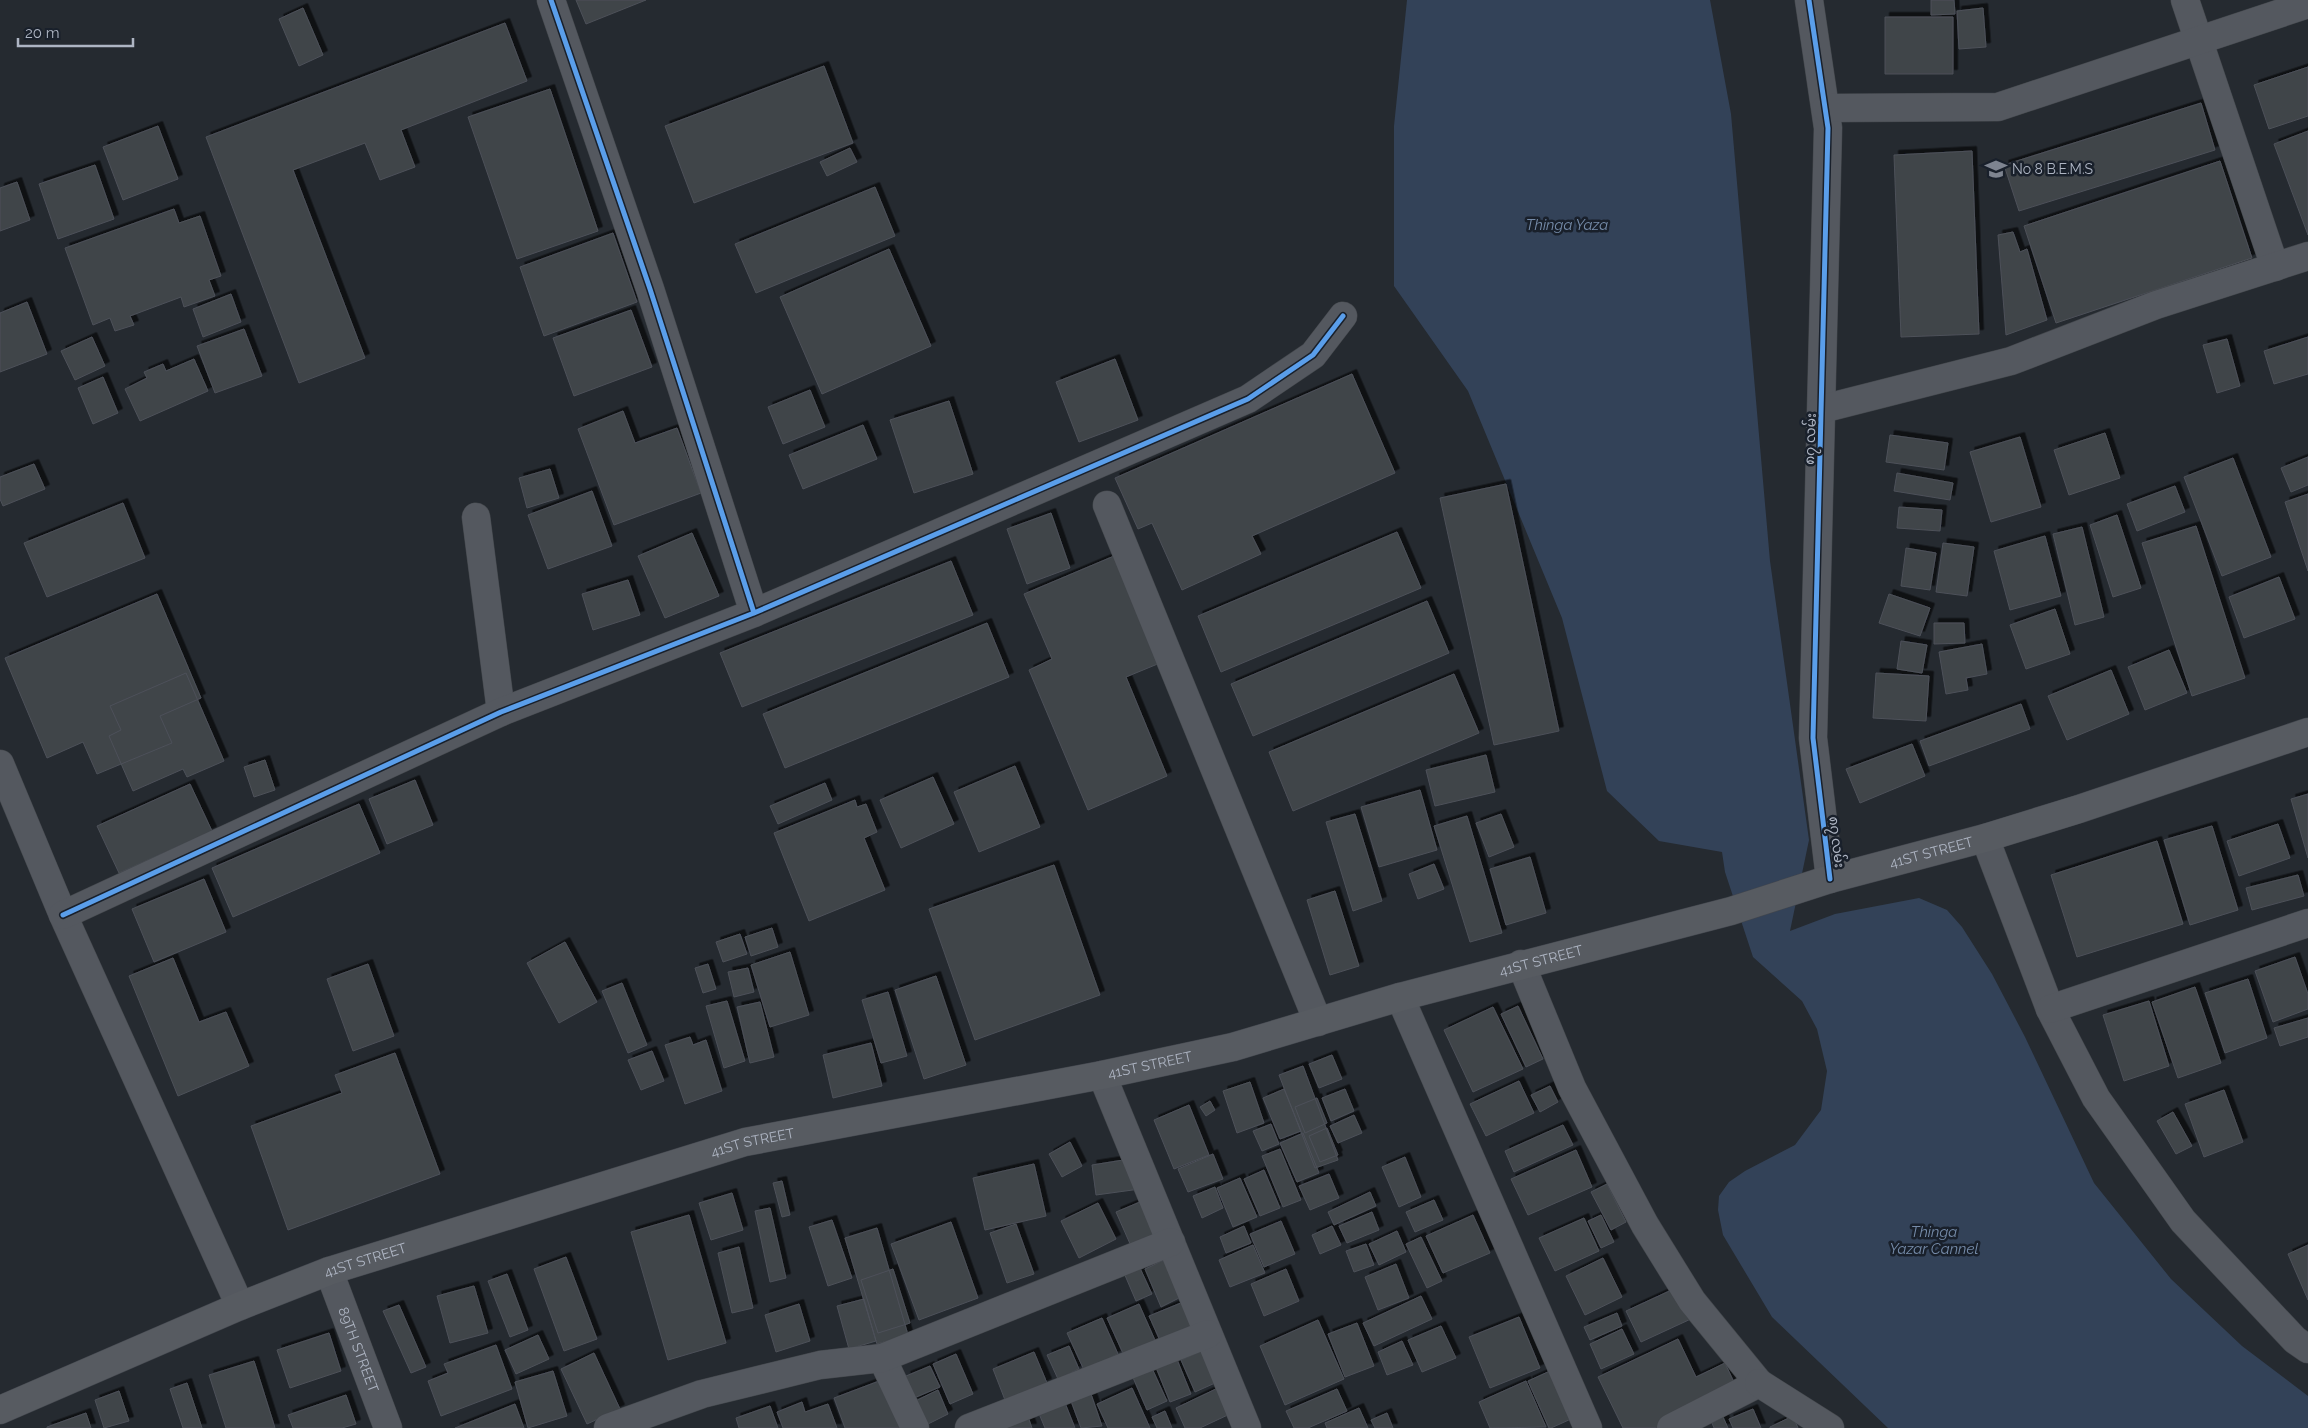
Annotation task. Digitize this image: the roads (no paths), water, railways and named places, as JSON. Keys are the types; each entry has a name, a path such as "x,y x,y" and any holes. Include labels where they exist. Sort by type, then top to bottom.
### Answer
{"main road":[{"name":"41ST STREET","path":"0,1410 240,1306 329,1271 744,1142 1102,1075 1233,1047 1400,997 1730,911 1826,880 1985,838 2079,810 2308,732"}],"street":[{"path":"551,0 650,289 754,613"},
{"name":"၈၇ လမ်း","path":"1809,0 1828,128 1813,738 1826,880"},
{"path":"2185,0 2275,267"},
{"path":"1826,108 1998,107 2308,4"},
{"path":"1822,409 2011,361 2156,305 2308,256"},
{"path":"63,915 502,712 754,613 1248,399 1313,355 1343,316"},
{"path":"1107,505 1318,1022"},
{"path":"476,517 502,712"},
{"path":"0,764 63,915 240,1306"},
{"path":"1985,838 2050,1009 2096,1098 2183,1221 2295,1340 2308,1350"},
{"path":"2050,1009 2308,923"},
{"path":"1521,964 1572,1088 1645,1225 1692,1301 1759,1383 1830,1428"},
{"path":"1400,997 1588,1428"},
{"path":"1102,1075 1208,1334 1238,1425"},
{"path":"608,1428 702,1394 820,1365 882,1358 1171,1242"},
{"name":"89TH STREET","path":"329,1271 388,1428"},
{"path":"969,1428 1208,1334"},
{"path":"882,1358 915,1428"},
{"path":"1671,1428 1759,1383"}],"water":[{"path":"1407,0 1710,0 1731,114 1770,561 1809,840 1790,931 1835,914 1919,898 1947,910 1962,927 1992,974 2025,1037 2094,1183 2171,1279 2242,1346 2308,1396 2308,1428 1888,1428 1772,1317 1723,1235 1718,1210 1719,1196 1729,1182 1745,1171 1795,1145 1821,1110 1827,1071 1817,1029 1802,1001 1753,957 1725,872 1722,852 1659,841 1607,791 1562,618 1468,391 1394,286 1394,126"}],"place":[{"name":"No 8 B.E.M.S","path":"1996,169"}],"water label":[{"name":"Thinga Yaza","path":"1567,225"},
{"name":"Thinga Yazar Cannel","path":"1934,1240"}]}
